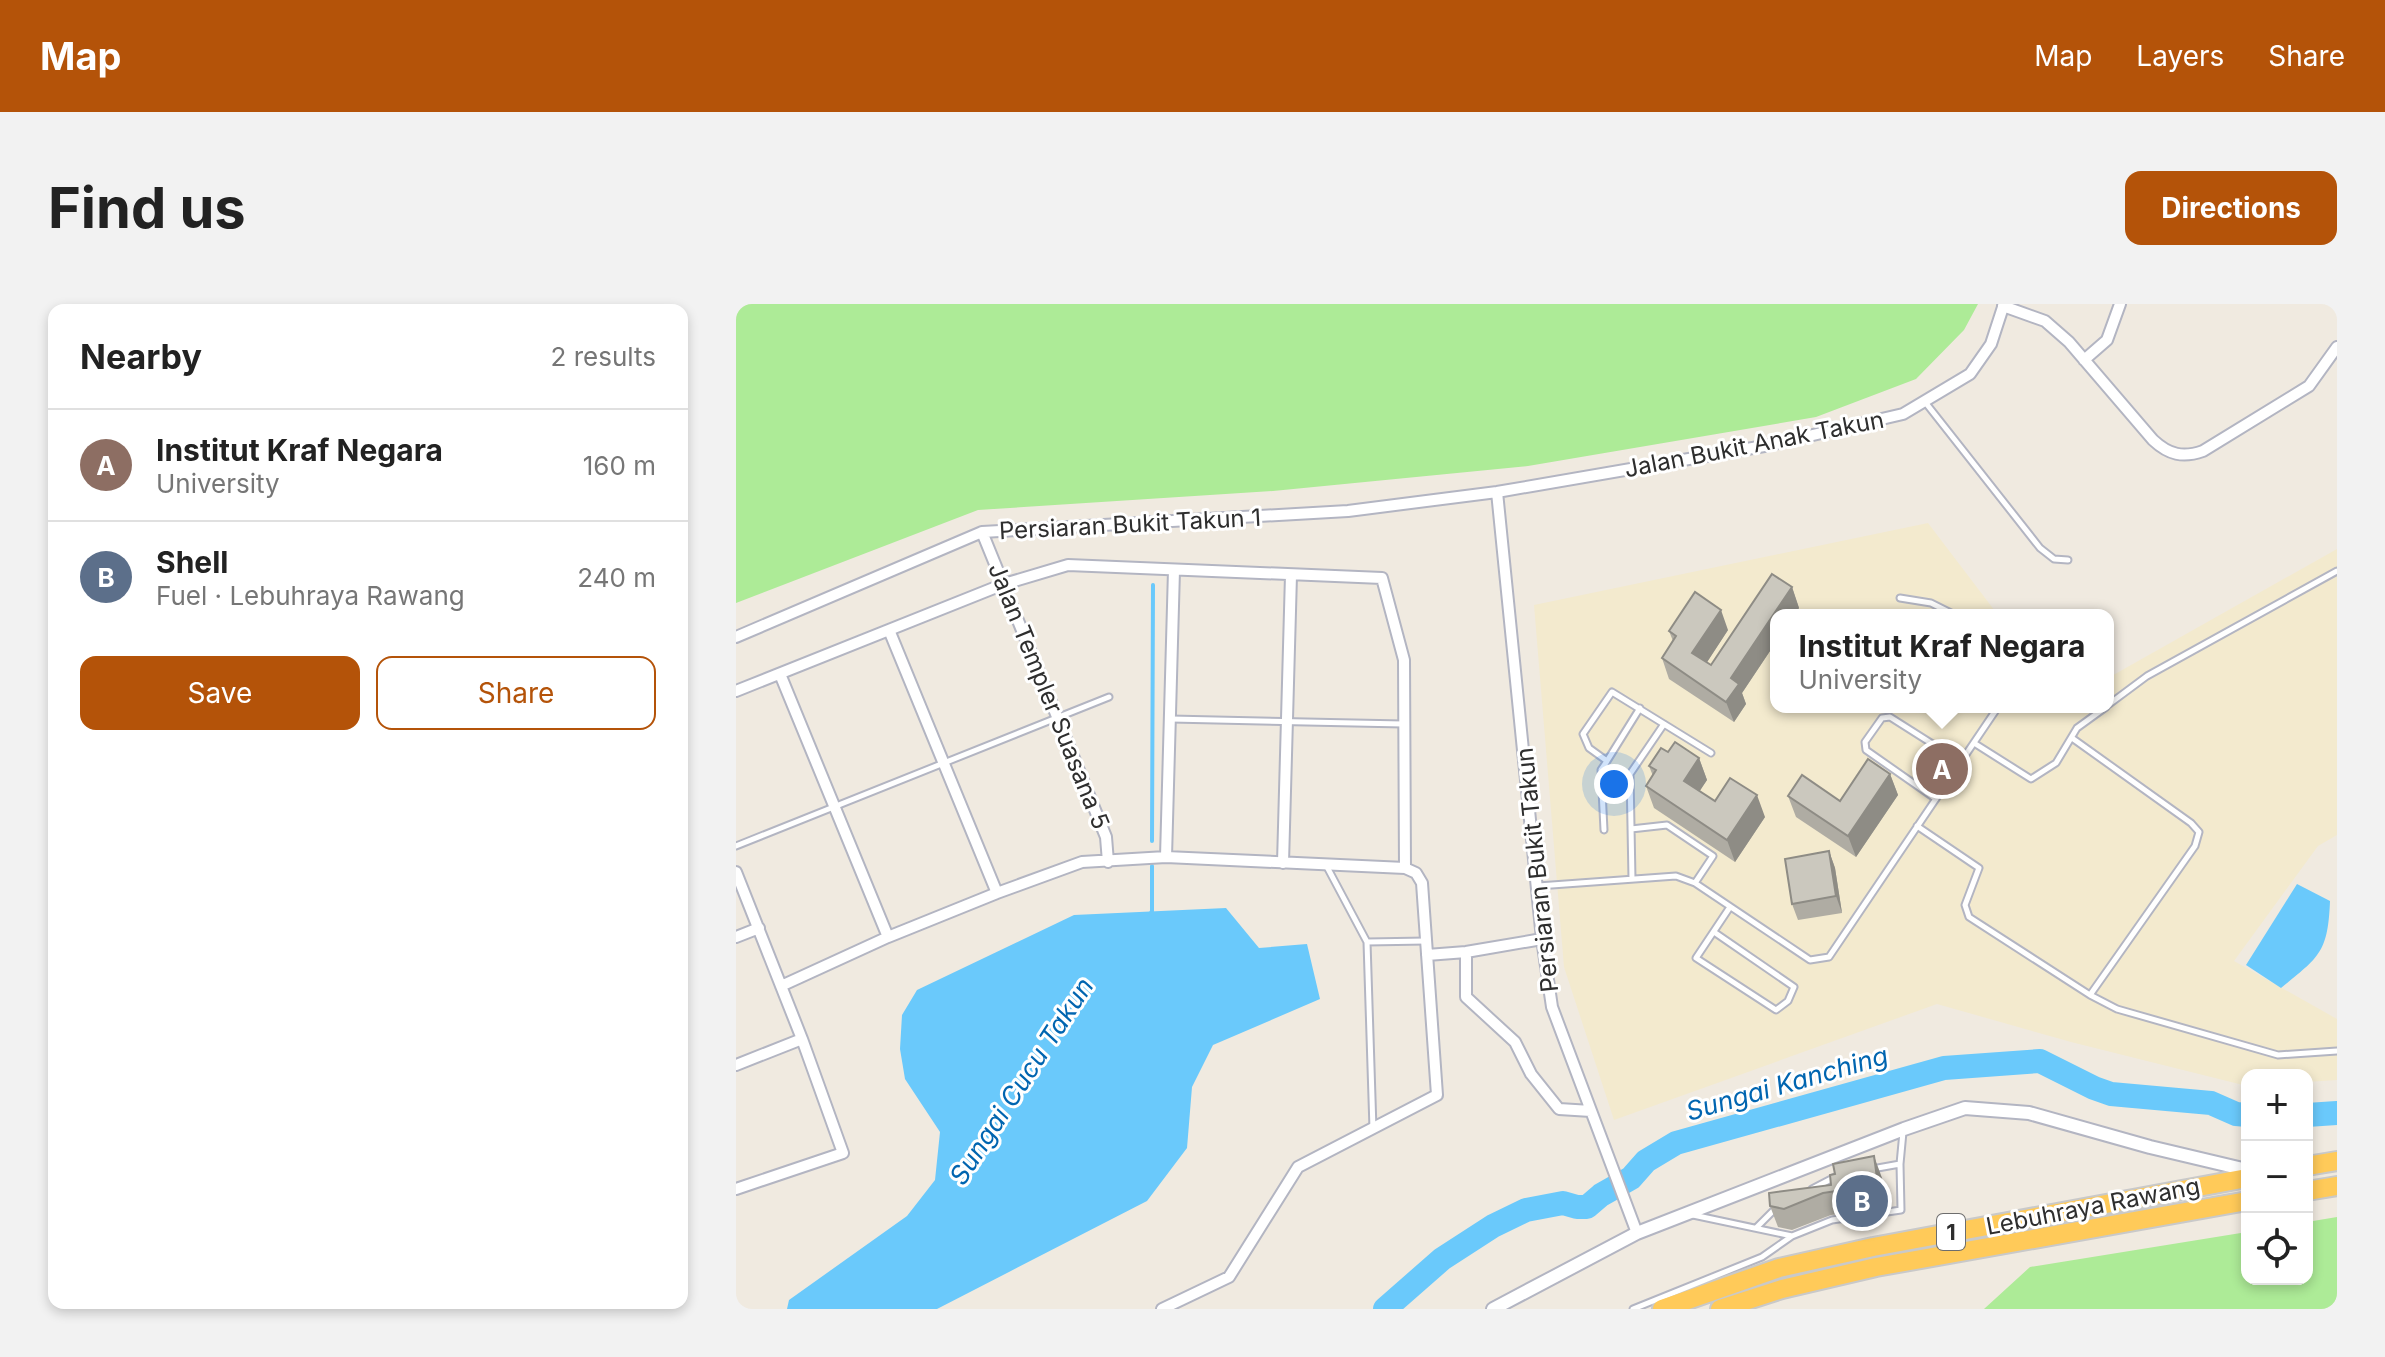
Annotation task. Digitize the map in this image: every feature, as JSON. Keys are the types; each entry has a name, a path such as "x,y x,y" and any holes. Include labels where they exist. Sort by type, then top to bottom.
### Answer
{"highway":[{"path":"2313,1165 2337,1161"},
{"name":"Lebuhraya Rawang","path":"1662,1309 1779,1268 2241,1179"},
{"path":"2313,1190 2337,1186"},
{"name":"Lebuhraya Rawang","path":"1720,1309 1782,1289 1876,1267 2241,1202"}],"street":[{"path":"2084,360 2107,340 2120,304"},
{"path":"2004,305 2045,321 2084,360 2153,440 2174,454 2189,456 2203,451 2309,386 2337,347"},
{"name":"Jalan Bukit Anak Takun","path":"1497,492 1770,445 1903,414 1970,374 1991,344 2004,305"},
{"name":"Persiaran Bukit Takun 1","path":"736,637 982,532 1348,511 1497,492"},
{"name":"Persiaran Bukit Takun","path":"1497,492 1542,939 1552,1007 1637,1233"},
{"name":"Jalan Templer Suasana 5","path":"982,532 1106,837 1108,862"},
{"path":"736,691 1004,584 1068,565 1382,578 1404,660 1405,868"},
{"path":"1166,857 1174,570"},
{"path":"1283,863 1291,575"},
{"path":"889,630 997,893"},
{"path":"780,674 888,937"},
{"path":"781,986 888,937 1082,862 1166,857 1405,868 1416,873 1422,883 1437,1095 1298,1167 1229,1277 1162,1309"},
{"path":"736,872 843,1153 736,1189"},
{"path":"736,937 759,928"},
{"path":"1427,955 1466,952 1542,939"},
{"path":"1466,952 1466,997 1515,1042 1531,1074 1559,1109 1591,1111"},
{"path":"736,1065 802,1039"},
{"path":"1493,1309 1637,1233 1965,1108 2029,1113 2241,1169"}],"lane":[{"path":"1925,402 2040,548 2054,559 2068,560"},
{"path":"2114,701 2147,676 2337,571"},
{"path":"1900,598 1931,603 1943,609"},
{"path":"1607,761 1589,748 1583,734 1612,692 1711,753"},
{"path":"736,846 1109,697"},
{"path":"1604,830 1601,770 1640,708"},
{"path":"1538,886 1676,876 1695,883 1810,960 1829,957 1994,713"},
{"path":"1974,743 2031,779 2056,763 2077,728 2097,713"},
{"path":"1936,799 1866,750 1865,742 1882,718 1890,717 1961,762"},
{"path":"1170,719 1403,724"},
{"path":"1632,879 1630,774 1664,724"},
{"path":"2072,738 2191,823 2199,832 2195,846 2090,995"},
{"path":"1631,829 1667,825 1713,856 1695,883"},
{"path":"1917,826 1979,868 1965,905 1969,917 2090,995 2117,1009 2278,1055 2337,1051"},
{"path":"1326,864 1367,942 1373,1129"},
{"path":"1714,932 1794,987 1788,1001 1776,1010 1696,958 1730,907"},
{"path":"1367,942 1426,941"},
{"path":"1633,1309 1762,1257 1792,1236 1832,1220 1901,1210 1900,1164 1904,1129"},
{"path":"1861,1171 1900,1164"},
{"path":"1801,1194 1835,1176 1848,1174"},
{"path":"1756,1228 1783,1204"},
{"path":"1688,1214 1792,1236"}],"shaded area":[{"path":"1928,523 1993,609 1770,609 1770,713 2114,713 2114,675 2337,549 2337,835 2318,846 2234,961 2337,1019 2337,1080 2313,1082 2313,1069 2241,1069 2241,1084 2071,1042 1937,1004 1614,1120 1564,967 1534,605"}],"green space":[{"path":"736,304 1978,304 1964,330 1916,379 1816,417 1528,466 1273,491 978,510 736,603"},
{"path":"2337,1217 2337,1309 1984,1309 2030,1267 2241,1233 2241,1285 2313,1285 2313,1221"}],"water":[{"path":"2297,884 2330,901 2327,932 2313,961 2281,988 2246,965"},
{"path":"1226,908 1259,948 1307,944 1320,999 1213,1045 1192,1087 1187,1148 1147,1201 937,1309 787,1309 789,1300 907,1216 935,1180 940,1132 905,1079 900,1049 902,1015 917,990 1074,915"}],"building":[{"path":"1772,574 1792,587 1777,609 1770,609 1770,620 1731,678 1739,684 1726,702 1662,658 1676,636 1669,631 1695,592 1721,610 1692,653 1711,665"},
{"path":"1675,742 1699,758 1684,781 1715,801 1730,778 1757,795 1727,840 1646,786 1656,770 1649,766 1661,748 1668,752"},
{"path":"1868,759 1890,774 1848,836 1788,796 1802,775 1840,801"},
{"path":"1829,851 1836,896 1792,904 1785,859"},
{"path":"1874,1156 1878,1185 1823,1193 1784,1209 1770,1206 1769,1193 1831,1185 1830,1175 1835,1174 1833,1164"}],"waterway":[{"name":"Sungai Cucu Takun","path":"1152,841 1153,585"},
{"name":"Sungai Cucu Takun","path":"1150,915 1152,866"},
{"name":"Sungai Kanching","path":"1385,1309 1442,1259 1493,1226 1526,1210 1563,1203 1587,1207 1631,1178 1646,1161 1676,1143 1944,1068 2040,1061 2111,1094 2211,1103 2241,1114"},
{"name":"Sungai Kanching","path":"2313,1115 2337,1113"}],"place":[{"name":"Institut Kraf Negara","path":"1942,769"},
{"name":"Shell","path":"1862,1201"}]}
